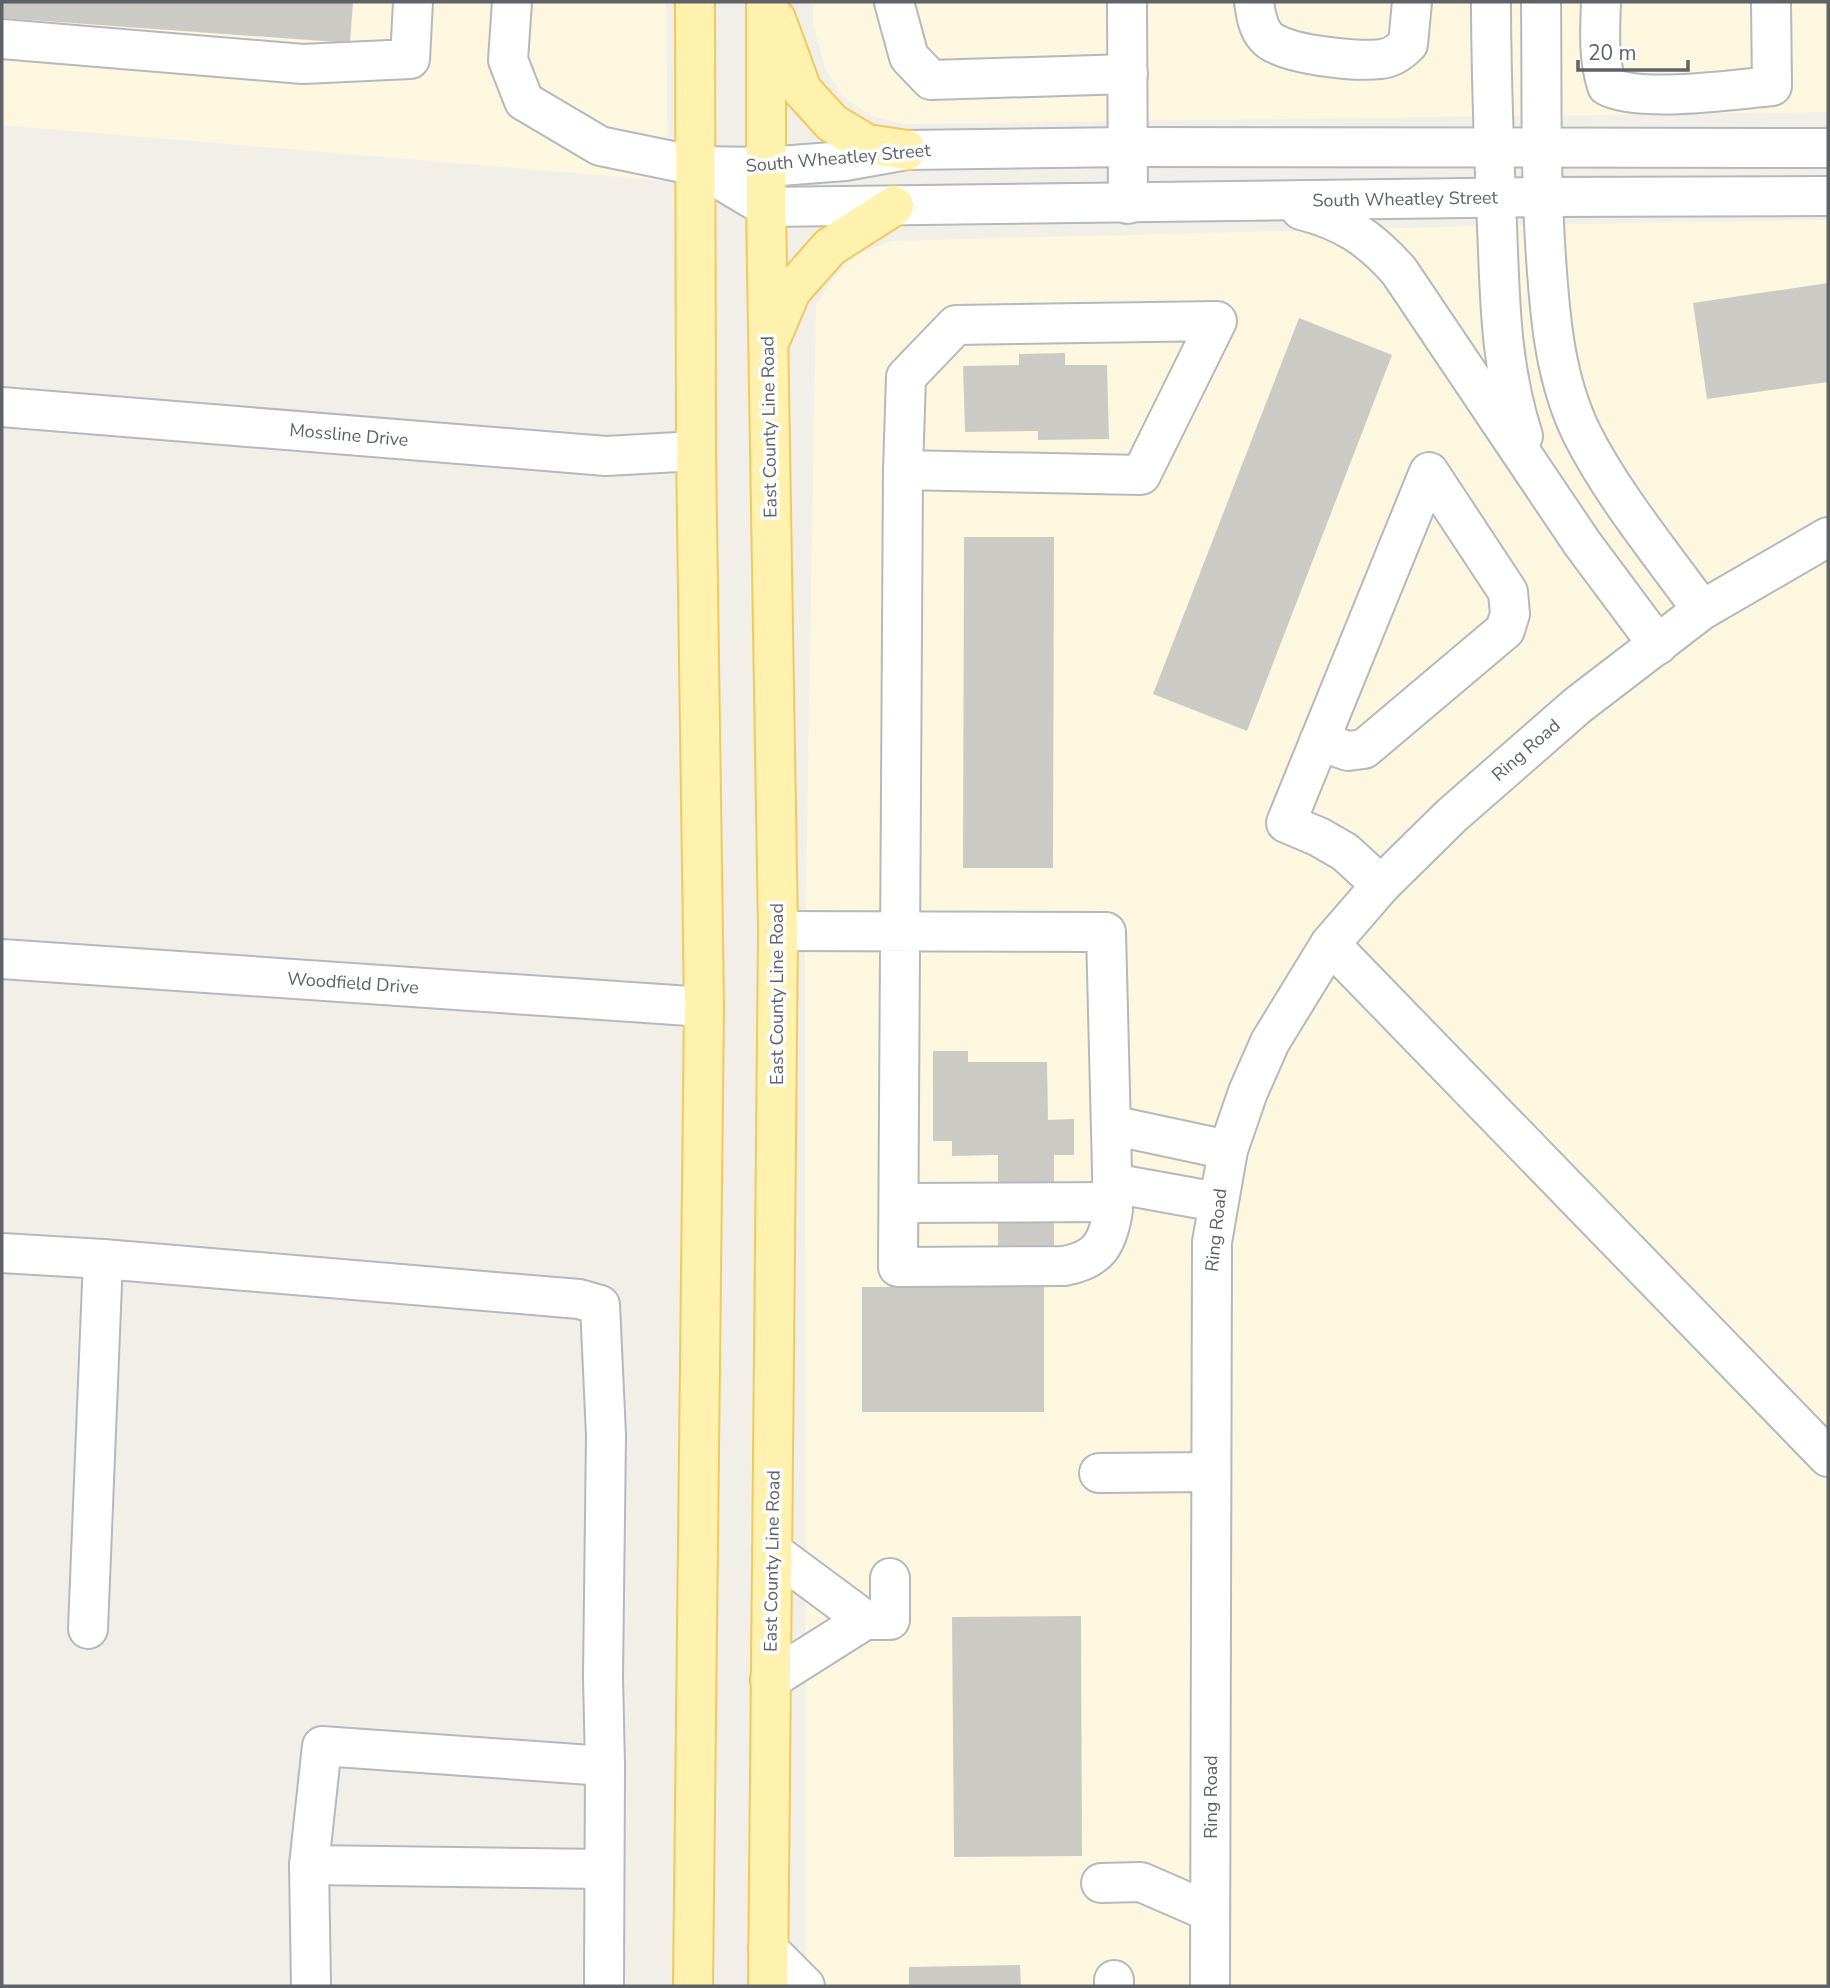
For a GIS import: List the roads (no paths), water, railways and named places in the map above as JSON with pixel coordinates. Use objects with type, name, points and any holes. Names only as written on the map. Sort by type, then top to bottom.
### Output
[{"type":"main road","points":[[693,1986],[704,1007],[696,451],[695,2]]},
{"type":"main road","points":[[768,2],[802,90],[818,109],[850,136],[867,144],[906,150]]},
{"type":"main road","name":"East County Line Road","points":[[768,2],[766,207],[778,931],[768,1968]]},
{"type":"main road","points":[[768,344],[791,291],[830,247],[894,206]]},
{"type":"street","points":[[2,39],[303,64],[410,59],[413,2]]},
{"type":"street","points":[[512,2],[508,60],[524,101],[600,146],[697,166]]},
{"type":"street","points":[[894,2],[909,57],[931,80],[1128,74]]},
{"type":"street","points":[[1127,2],[1128,204]]},
{"type":"street","points":[[1254,2],[1258,23],[1267,39],[1290,50],[1313,55],[1382,60],[1399,53],[1408,44],[1412,2]]},
{"type":"street","points":[[1491,2],[1493,148],[1502,344],[1511,398],[1535,466],[1554,501]]},
{"type":"street","points":[[1541,2],[1542,197],[1550,312],[1558,366],[1582,433],[1609,479],[1629,511],[1702,610]]},
{"type":"street","points":[[1601,2],[1599,41],[1602,70],[1607,86],[1620,92],[1700,93],[1772,86],[1771,2]]},
{"type":"street","name":"South Wheatley Street","points":[[697,166],[767,167],[845,161],[906,150],[1128,147],[1828,148]]},
{"type":"street","name":"South Wheatley Street","points":[[697,166],[766,207],[1542,197],[1828,197]]},
{"type":"street","points":[[1269,202],[1323,216],[1345,225],[1384,254],[1399,271],[1582,543],[1658,645]]},
{"type":"street","points":[[778,931],[899,932],[1106,932],[1112,1192],[1109,1234],[1093,1256],[1064,1266],[898,1267],[899,932],[904,470],[906,377],[956,325],[1217,321],[1141,475],[904,470]]},
{"type":"street","name":"Mossline Drive","points":[[2,407],[606,456],[696,451]]},
{"type":"street","points":[[1319,741],[1348,751],[1364,749],[1505,630],[1510,614],[1508,592],[1429,472],[1376,600],[1319,741],[1286,823],[1345,852],[1381,885]]},
{"type":"street","name":"Ring Road","points":[[1210,1986],[1212,1242],[1228,1150],[1248,1092],[1270,1042],[1331,944],[1381,885],[1451,816],[1578,705],[1702,610],[1828,537]]},
{"type":"street","points":[[1331,944],[1828,1457]]},
{"type":"street","name":"Woodfield Drive","points":[[2,959],[704,1007]]},
{"type":"street","points":[[1111,1125],[1228,1150]]},
{"type":"street","points":[[899,1203],[1112,1192],[1217,1202]]},
{"type":"street","points":[[2,1253],[579,1299],[600,1305],[606,1435],[603,1677],[604,1986]]},
{"type":"street","points":[[88,1629],[103,1259]]},
{"type":"street","points":[[1099,1473],[1210,1472]]},
{"type":"street","points":[[772,1551],[865,1620]]},
{"type":"street","points":[[771,1680],[865,1620],[890,1620],[890,1578]]},
{"type":"street","points":[[311,1986],[309,1865],[322,1746],[605,1766]]},
{"type":"street","points":[[309,1865],[604,1869]]},
{"type":"street","points":[[1101,1883],[1141,1882],[1210,1912]]},
{"type":"street","points":[[768,1968],[805,1986]]}]
